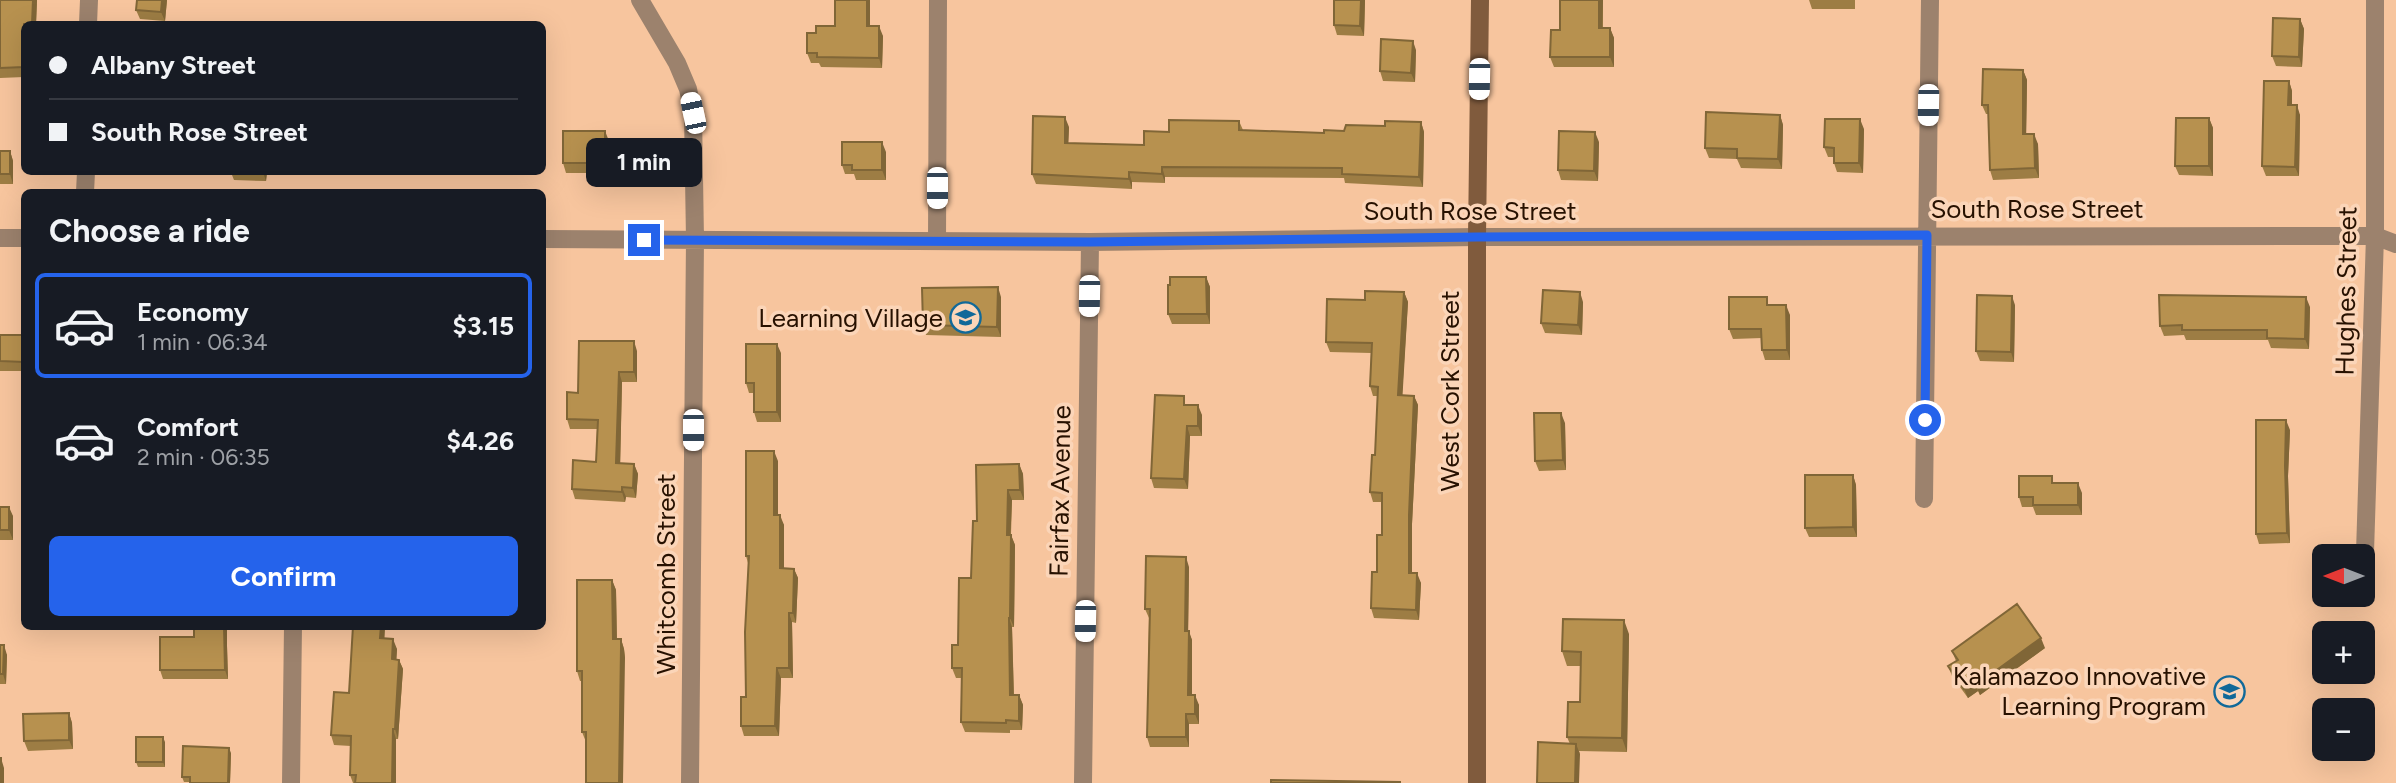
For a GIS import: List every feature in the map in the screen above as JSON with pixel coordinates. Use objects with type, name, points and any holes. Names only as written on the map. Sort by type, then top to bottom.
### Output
[{"type":"street","points":[[88,21],[89,0]]},
{"type":"street","name":"Whitcomb Street","points":[[640,0],[677,63],[688,89],[693,113],[695,240],[690,783]]},
{"type":"street","points":[[937,241],[938,0]]},
{"type":"street","name":"West Cork Street","points":[[1477,783],[1480,0]]},
{"type":"street","points":[[1924,499],[1930,0]]},
{"type":"street","name":"Hughes Street","points":[[2365,544],[2375,236],[2375,0]]},
{"type":"street","name":"South Rose Street","points":[[546,239],[1090,242],[1477,237],[2375,236],[2396,244]]},
{"type":"street","points":[[0,238],[21,238]]},
{"type":"street","name":"Fairfax Avenue","points":[[1083,783],[1090,242]]},
{"type":"street","points":[[291,783],[292,630]]},
{"type":"building","points":[[0,0],[33,0],[32,21],[21,21],[21,67],[0,68]]},
{"type":"building","points":[[137,0],[162,0],[161,12],[136,10]]},
{"type":"building","points":[[835,0],[867,0],[867,26],[879,26],[879,58],[817,57],[817,53],[807,53],[807,33],[816,33],[816,26],[835,26]]},
{"type":"building","points":[[1334,0],[1361,0],[1360,26],[1334,25]]},
{"type":"building","points":[[1560,0],[1599,0],[1599,28],[1610,28],[1610,57],[1550,57],[1551,30],[1560,30]]},
{"type":"building","points":[[2273,18],[2300,19],[2299,57],[2272,56]]},
{"type":"building","points":[[1381,39],[1413,41],[1411,73],[1380,71]]},
{"type":"building","points":[[1983,69],[2023,70],[2023,134],[2034,134],[2035,168],[1990,170],[1988,105],[1982,105]]},
{"type":"building","points":[[2264,81],[2289,81],[2288,105],[2297,105],[2295,167],[2262,166]]},
{"type":"building","points":[[1706,112],[1780,115],[1778,159],[1737,158],[1737,149],[1705,148]]},
{"type":"building","points":[[1033,116],[1065,117],[1065,143],[1144,145],[1144,131],[1169,132],[1169,120],[1239,121],[1239,130],[1324,133],[1324,130],[1344,131],[1346,125],[1385,126],[1385,121],[1421,122],[1419,177],[1342,174],[1342,168],[1162,167],[1162,174],[1129,172],[1129,179],[1032,174]]},
{"type":"building","points":[[2176,118],[2209,118],[2209,166],[2175,166]]},
{"type":"building","points":[[1825,119],[1860,119],[1859,163],[1834,163],[1834,148],[1824,147]]},
{"type":"building","points":[[563,131],[605,131],[605,163],[563,163]]},
{"type":"building","points":[[1559,131],[1595,132],[1594,171],[1558,170]]},
{"type":"building","points":[[842,142],[882,142],[882,170],[852,170],[852,165],[842,165]]},
{"type":"building","points":[[0,151],[10,151],[10,174],[0,174]]},
{"type":"building","points":[[1170,277],[1206,277],[1207,314],[1168,314]]},
{"type":"building","points":[[998,287],[997,327],[923,325],[922,288]]},
{"type":"building","points":[[1543,290],[1580,292],[1578,325],[1541,323]]},
{"type":"building","points":[[1365,291],[1404,292],[1398,395],[1414,396],[1409,573],[1417,573],[1416,610],[1371,608],[1372,572],[1377,572],[1377,535],[1382,535],[1382,493],[1370,492],[1372,455],[1375,455],[1378,387],[1370,386],[1372,343],[1326,342],[1327,299],[1365,300]]},
{"type":"building","points":[[1977,295],[2012,296],[2011,352],[1976,351]]},
{"type":"building","points":[[2159,295],[2306,297],[2305,339],[2267,338],[2267,330],[2182,330],[2182,325],[2160,326]]},
{"type":"building","points":[[1729,297],[1767,297],[1767,305],[1786,305],[1787,350],[1762,350],[1761,329],[1729,329]]},
{"type":"building","points":[[0,335],[21,335],[21,362],[0,361]]},
{"type":"building","points":[[579,341],[634,341],[634,372],[619,372],[616,463],[634,464],[633,488],[622,487],[622,492],[572,489],[573,460],[596,462],[598,420],[567,419],[567,392],[578,393]]},
{"type":"building","points":[[746,344],[777,344],[777,412],[754,412],[754,383],[746,383]]},
{"type":"building","points":[[1155,395],[1184,396],[1184,405],[1198,405],[1198,426],[1187,426],[1184,479],[1151,478]]},
{"type":"building","points":[[1534,413],[1561,413],[1563,460],[1535,461]]},
{"type":"building","points":[[2256,420],[2286,420],[2287,533],[2256,534]]},
{"type":"building","points":[[746,451],[774,451],[774,515],[780,515],[780,568],[794,569],[793,613],[789,613],[789,668],[777,668],[775,726],[741,726],[741,697],[746,697],[745,632],[749,556],[746,556]]},
{"type":"building","points":[[1019,464],[1020,490],[1008,490],[1007,535],[1011,535],[1010,695],[1019,695],[1019,721],[961,722],[962,668],[952,668],[952,645],[958,645],[959,578],[971,578],[973,521],[977,521],[976,465]]},
{"type":"building","points":[[1805,475],[1853,475],[1853,527],[1805,528]]},
{"type":"building","points":[[2019,476],[2052,476],[2052,483],[2078,483],[2078,505],[2033,505],[2033,497],[2019,497]]},
{"type":"building","points":[[0,507],[9,507],[9,530],[0,530]]},
{"type":"building","points":[[1146,556],[1186,557],[1188,695],[1195,695],[1195,714],[1186,714],[1186,737],[1147,737],[1150,609],[1145,609]]},
{"type":"building","points":[[577,580],[612,580],[613,639],[621,639],[619,783],[586,783],[586,732],[582,732],[582,671],[577,671]]},
{"type":"building","points":[[2017,604],[2041,638],[1976,685],[1974,682],[1964,689],[1948,666],[1958,660],[1952,651]]},
{"type":"building","points":[[1563,619],[1624,620],[1622,738],[1567,737],[1568,702],[1580,702],[1581,652],[1562,651]]},
{"type":"building","points":[[194,630],[224,630],[225,670],[160,670],[160,637],[194,637]]},
{"type":"building","points":[[353,630],[381,630],[380,638],[393,639],[392,659],[399,660],[392,783],[355,783],[356,775],[350,775],[351,736],[331,735],[334,692],[349,693]]},
{"type":"building","points":[[0,645],[4,645],[3,674],[0,674]]},
{"type":"building","points":[[69,713],[69,740],[24,741],[23,714]]},
{"type":"building","points":[[136,737],[163,737],[163,762],[136,762]]},
{"type":"building","points":[[1538,742],[1576,744],[1575,783],[1537,783]]},
{"type":"building","points":[[183,746],[229,748],[228,783],[190,783],[190,777],[182,777]]},
{"type":"building","points":[[1271,780],[1401,782],[1271,783]]},
{"type":"place","name":"Learning Village","points":[[966,318]]},
{"type":"place","name":"Kalamazoo Innovative Learning Program","points":[[2229,691]]},
{"type":"route","points":[[644,240],[1090,242],[1927,235],[1925,420]]}]
